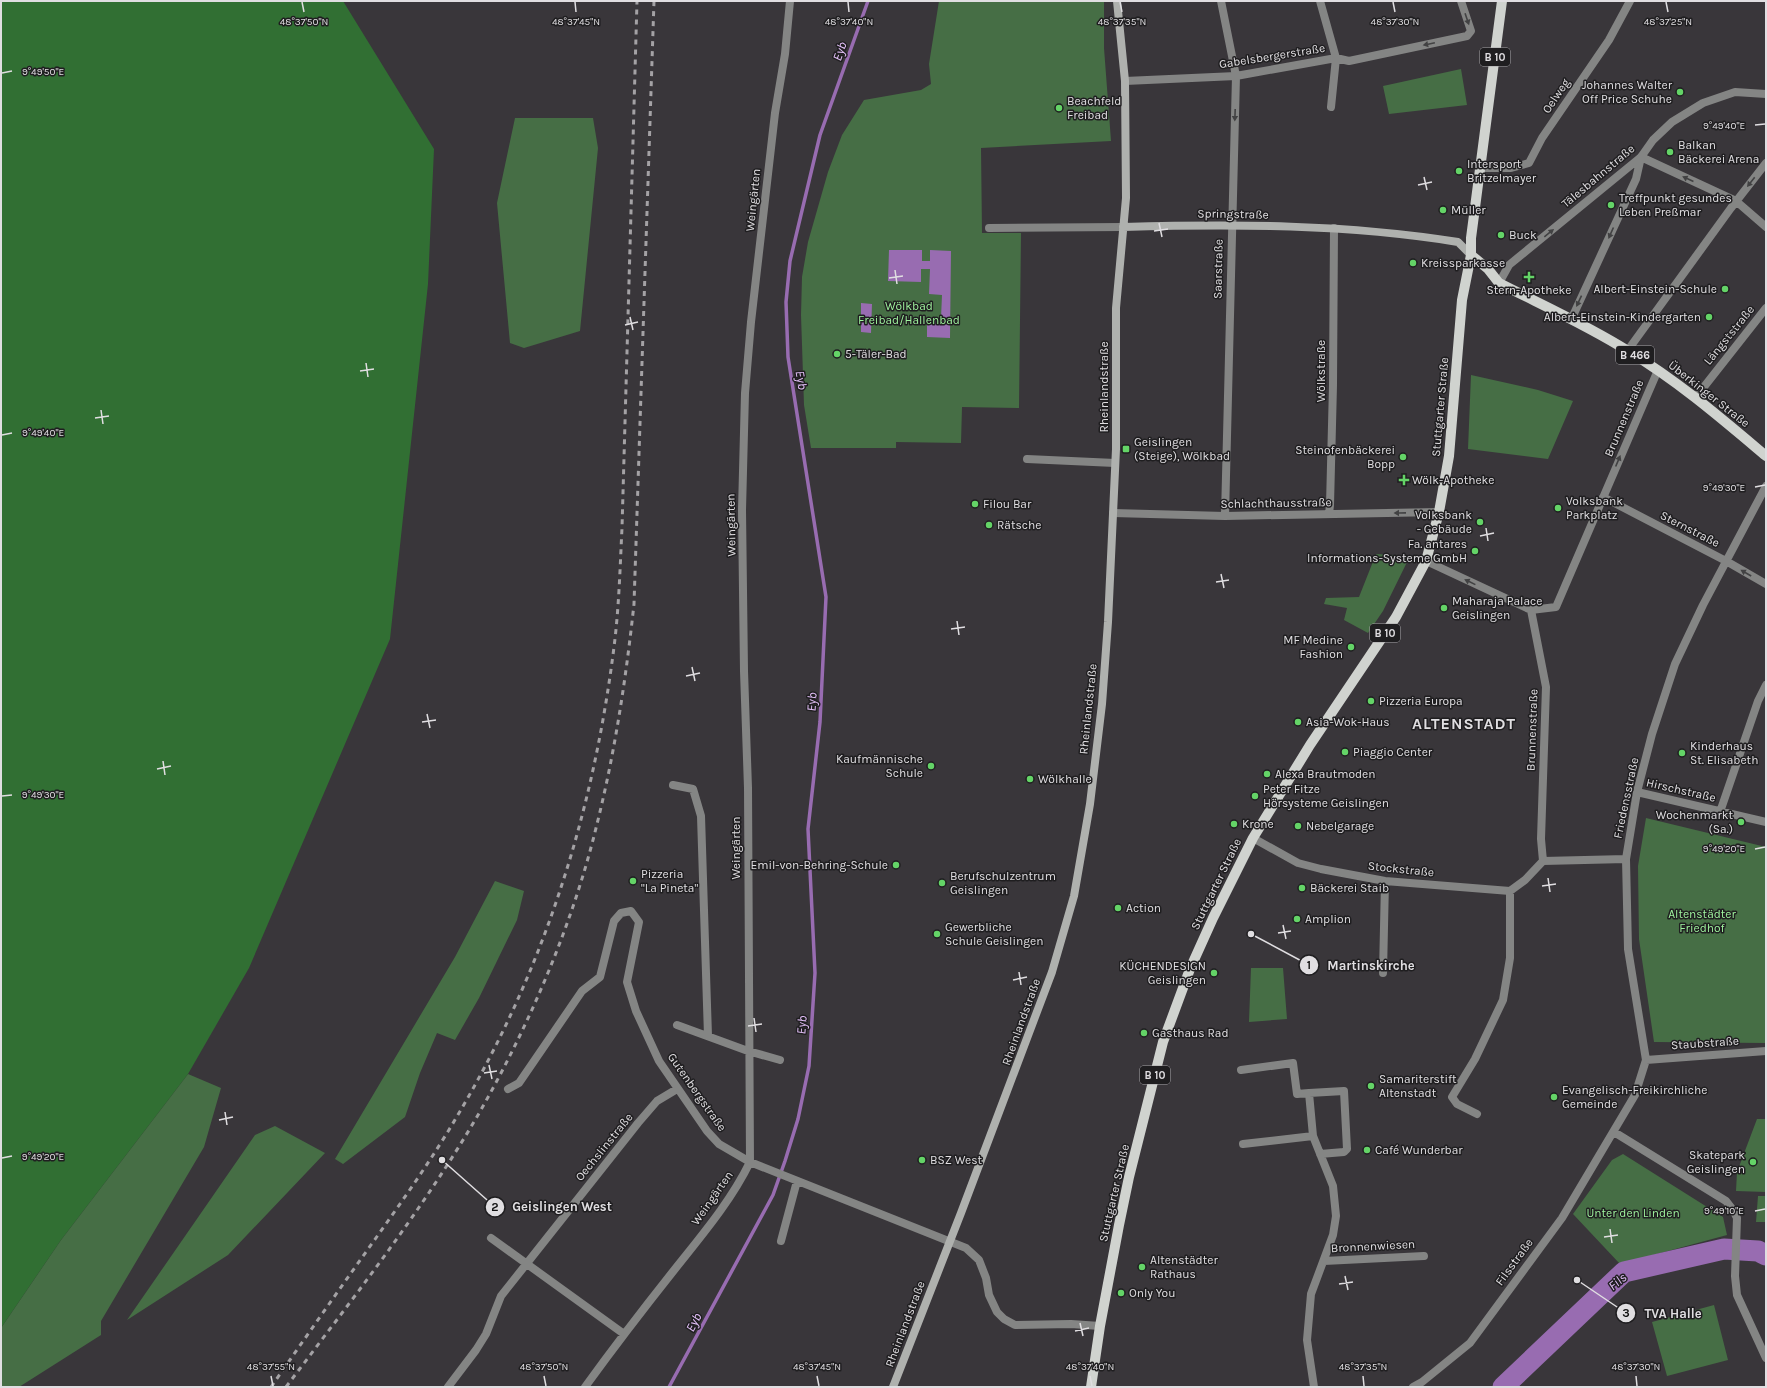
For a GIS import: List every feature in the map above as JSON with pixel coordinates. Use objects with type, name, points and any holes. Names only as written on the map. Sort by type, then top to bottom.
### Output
[{"type":"main road","name":"Rheinlandstraße","points":[[893,1387],[950,1242],[1052,972],[1074,896],[1090,804],[1102,704],[1108,622],[1117,392],[1116,308],[1126,198],[1125,81],[1117,1]]},
{"type":"main road","name":"Stuttgarter Straße","points":[[1091,1387],[1100,1326],[1125,1194],[1163,1042],[1190,969],[1213,918],[1253,838],[1310,745],[1396,617],[1426,561],[1439,512],[1449,456],[1462,300],[1471,256],[1471,238],[1502,1]]},
{"type":"main road","name":"Springstraße","points":[[1123,227],[1231,226],[1334,228],[1458,242],[1471,256]]},
{"type":"main road","name":"Überkinger Straße","points":[[1471,256],[1488,269],[1499,283],[1628,350],[1658,370],[1696,397],[1766,456]]},
{"type":"street","name":"Weingärten","points":[[585,1387],[721,1208],[740,1182],[750,1162],[748,1051],[748,788],[744,671],[742,510],[745,392],[752,314],[775,113],[785,54],[790,1]]},
{"type":"street","name":"Saarstraße","points":[[1221,1],[1236,76],[1231,226],[1225,516]]},
{"type":"street","points":[[1320,1],[1336,58],[1331,107]]},
{"type":"street","name":"Gabelsbergerstraße","points":[[1125,81],[1236,76],[1336,58],[1349,61],[1467,36],[1471,31],[1461,1]]},
{"type":"street","name":"Oelweg","points":[[1481,168],[1511,168],[1529,163],[1542,138],[1609,40],[1630,1]]},
{"type":"street","name":"Tälesbahnstraße","points":[[1499,283],[1509,265],[1641,158],[1653,140],[1672,122],[1703,103],[1735,92],[1766,94]]},
{"type":"street","points":[[1571,320],[1636,179],[1641,158],[1736,201],[1766,227]]},
{"type":"street","points":[[1628,350],[1736,201],[1766,163]]},
{"type":"street","name":"Springstraße","points":[[989,228],[1123,227]]},
{"type":"street","name":"Wölkstraße","points":[[1329,514],[1333,385],[1334,228]]},
{"type":"street","name":"Längststraße","points":[[1696,397],[1766,308]]},
{"type":"street","name":"Brunnenstraße","points":[[1543,861],[1540,839],[1546,687],[1531,610],[1556,607],[1658,370]]},
{"type":"street","points":[[1027,458],[1115,463]]},
{"type":"street","name":"Friedensstraße","points":[[1614,1132],[1635,1095],[1646,1060],[1628,949],[1626,859],[1637,792],[1652,734],[1675,664],[1726,561],[1766,486]]},
{"type":"street","name":"Sternstraße","points":[[1603,497],[1726,561],[1766,584]]},
{"type":"street","name":"Schlachthausstraße","points":[[1113,513],[1225,516],[1439,512]]},
{"type":"street","points":[[1426,561],[1531,610]]},
{"type":"street","points":[[1720,812],[1758,701],[1766,685]]},
{"type":"street","points":[[673,785],[693,789],[701,816],[708,1036]]},
{"type":"street","name":"Hirschstraße","points":[[1637,792],[1766,822]]},
{"type":"street","name":"Stockstraße","points":[[1253,838],[1298,863],[1385,881],[1510,891]]},
{"type":"street","points":[[1477,1114],[1457,1104],[1452,1097],[1475,1059],[1503,1000],[1510,958],[1510,891],[1525,880],[1543,861],[1626,859]]},
{"type":"street","points":[[1383,973],[1385,881]]},
{"type":"street","name":"Gutenbergstraße","points":[[508,1089],[519,1083],[582,991],[600,977],[614,921],[621,913],[631,912],[639,922],[627,982],[636,1011],[659,1061],[707,1131],[719,1144],[750,1162],[966,1248],[979,1260],[986,1278],[989,1295],[997,1312],[1004,1319],[1015,1325],[1071,1324],[1100,1326]]},
{"type":"street","points":[[677,1025],[748,1051],[780,1060]]},
{"type":"street","name":"Staubstraße","points":[[1646,1060],[1766,1051]]},
{"type":"street","points":[[1241,1070],[1293,1063],[1297,1094],[1344,1091],[1347,1149],[1344,1152],[1320,1154]]},
{"type":"street","name":"Oechslinstraße","points":[[448,1387],[486,1334],[501,1296],[638,1123],[657,1102],[677,1089]]},
{"type":"street","name":"Bronnenwiesen","points":[[1309,1093],[1313,1136],[1333,1186],[1336,1216],[1333,1235],[1311,1294],[1307,1340],[1314,1387]]},
{"type":"street","points":[[1614,1132],[1726,1201],[1733,1210],[1737,1218],[1735,1276],[1737,1295],[1766,1358]]},
{"type":"street","name":"Filsstraße","points":[[1413,1387],[1422,1382],[1470,1343],[1562,1218],[1614,1132]]},
{"type":"street","points":[[1243,1144],[1313,1136]]},
{"type":"street","points":[[781,1241],[794,1180]]},
{"type":"street","points":[[491,1238],[624,1334]]},
{"type":"street","name":"Bronnenwiesen","points":[[1324,1261],[1424,1256]]},
{"type":"green space","points":[[1,1],[343,1],[434,149],[428,284],[390,639],[249,968],[188,1074],[61,1240],[1,1328]]},
{"type":"green space","name":"Wölkbad Freibad/Hallenbad","points":[[939,1],[1104,1],[1104,48],[1111,141],[981,148],[982,233],[1021,233],[1019,408],[962,407],[961,443],[896,442],[896,448],[811,448],[804,405],[801,315],[802,277],[808,242],[828,172],[842,135],[864,100],[921,90],[931,84],[929,64]]},
{"type":"green space","points":[[1461,69],[1467,105],[1389,114],[1383,86]]},
{"type":"green space","points":[[515,118],[593,118],[598,148],[580,331],[524,348],[510,343],[497,203]]},
{"type":"green space","points":[[1471,375],[1538,390],[1573,401],[1548,459],[1468,449]]},
{"type":"green space","points":[[1376,554],[1410,556],[1383,611],[1368,633],[1344,620],[1347,608],[1324,604],[1326,598],[1359,597]]},
{"type":"green space","name":"Altenstädter Friedhof","points":[[1646,818],[1766,847],[1766,1043],[1654,1042],[1639,939],[1638,866]]},
{"type":"green space","points":[[495,881],[524,891],[517,920],[479,998],[455,1040],[437,1033],[420,1073],[405,1117],[343,1164],[335,1159],[455,957]]},
{"type":"green space","points":[[1251,968],[1283,968],[1287,1019],[1249,1022]]},
{"type":"green space","points":[[188,1074],[221,1088],[204,1147],[101,1321],[101,1335],[19,1387],[1,1387],[1,1328],[61,1240]]},
{"type":"green space","name":"Skatepark Geislingen","points":[[1757,1119],[1766,1119],[1766,1192],[1736,1191],[1737,1172]]},
{"type":"green space","points":[[275,1126],[325,1153],[228,1255],[127,1320],[255,1135]]},
{"type":"green space","name":"Unter den Linden","points":[[1623,1154],[1723,1217],[1727,1235],[1620,1264],[1573,1214],[1612,1160]]},
{"type":"green space","points":[[1758,1196],[1766,1196],[1766,1222],[1756,1222]]},
{"type":"green space","points":[[1714,1305],[1728,1360],[1667,1376],[1652,1322]]},
{"type":"shaded area","points":[[889,250],[922,250],[922,261],[930,261],[930,250],[951,251],[950,338],[927,337],[927,318],[941,318],[942,295],[929,294],[930,269],[921,269],[921,282],[888,281]]},
{"type":"shaded area","points":[[861,303],[872,304],[871,333],[861,332]]},
{"type":"waterway","name":"Eyb","points":[[669,1387],[773,1195],[798,1119],[809,1066],[815,973],[808,829],[820,722],[826,597],[788,357],[786,302],[790,261],[820,135],[868,1]]},
{"type":"waterway","name":"Fils","points":[[1503,1387],[1624,1272],[1724,1249],[1758,1251],[1766,1255]]},
{"type":"railway","points":[[271,1387],[424,1169],[459,1113],[517,1002],[561,888],[578,829],[593,770],[605,709],[616,632],[622,528],[637,1]]},
{"type":"railway","points":[[286,1387],[386,1254],[434,1185],[478,1115],[515,1046],[548,974],[587,862],[615,742],[624,687],[634,604],[654,1]]},
{"type":"place","name":"Johannes Walter Off Price Schuhe","points":[[1680,92]]},
{"type":"place","name":"Beachfeld Freibad","points":[[1059,108]]},
{"type":"place","name":"Balkan Bäckerei Arena","points":[[1670,152]]},
{"type":"place","name":"Intersport Britzelmayer","points":[[1459,171]]},
{"type":"place","name":"Treffpunkt gesundes Leben Preßmar","points":[[1611,205]]},
{"type":"place","name":"Müller","points":[[1443,210]]},
{"type":"place","name":"Buck","points":[[1501,235]]},
{"type":"place","name":"Kreissparkasse","points":[[1413,263]]},
{"type":"place","name":"Stern-Apotheke","points":[[1529,277]]},
{"type":"place","name":"Albert-Einstein-Schule","points":[[1725,289]]},
{"type":"place","name":"Albert-Einstein-Kindergarten","points":[[1709,317]]},
{"type":"place","name":"5-Täler-Bad","points":[[837,354]]},
{"type":"place","name":"Geislingen (Steige), Wölkbad","points":[[1126,449]]},
{"type":"place","name":"Steinofenbäckerei Bopp","points":[[1403,457]]},
{"type":"place","name":"Wölk-Apotheke","points":[[1404,480]]},
{"type":"place","name":"Filou Bar","points":[[975,504]]},
{"type":"place","name":"Volksbank Parkplatz","points":[[1558,508]]},
{"type":"place","name":"Volksbank - Gebäude","points":[[1480,522]]},
{"type":"place","name":"Rätsche","points":[[989,525]]},
{"type":"place","name":"Fa. antares Informations-Systeme GmbH","points":[[1475,551]]},
{"type":"place","name":"Maharaja Palace Geislingen","points":[[1444,608]]},
{"type":"place","name":"MF Medine Fashion","points":[[1351,647]]},
{"type":"place","name":"Pizzeria Europa","points":[[1371,701]]},
{"type":"place","name":"Asia-Wok-Haus","points":[[1298,722]]},
{"type":"place","name":"Piaggio Center","points":[[1345,752]]},
{"type":"place","name":"Kinderhaus St. Elisabeth","points":[[1682,753]]},
{"type":"place","name":"Kaufmännische Schule","points":[[931,766]]},
{"type":"place","name":"Alexa Brautmoden","points":[[1267,774]]},
{"type":"place","name":"Wölkhalle","points":[[1030,779]]},
{"type":"place","name":"Peter Fitze Hörsysteme Geislingen","points":[[1255,796]]},
{"type":"place","name":"Wochenmarkt (Sa.)","points":[[1741,822]]},
{"type":"place","name":"Krone","points":[[1234,824]]},
{"type":"place","name":"Nebelgarage","points":[[1298,826]]},
{"type":"place","name":"Emil-von-Behring-Schule","points":[[896,865]]},
{"type":"place","name":"Pizzeria \"La Pineta\"","points":[[633,881]]},
{"type":"place","name":"Berufschulzentrum Geislingen","points":[[942,883]]},
{"type":"place","name":"Bäckerei Staib","points":[[1302,888]]},
{"type":"place","name":"Action","points":[[1118,908]]},
{"type":"place","name":"Amplion","points":[[1297,919]]},
{"type":"place","name":"Gewerbliche Schule Geislingen","points":[[937,934]]},
{"type":"place","name":"Martinskirche","points":[[1251,934]]},
{"type":"place","name":"KÜCHENDESIGN Geislingen","points":[[1214,973]]},
{"type":"place","name":"Gasthaus Rad","points":[[1144,1033]]},
{"type":"place","name":"Samariterstift Altenstadt","points":[[1371,1086]]},
{"type":"place","name":"Evangelisch-Freikirchliche Gemeinde","points":[[1554,1097]]},
{"type":"place","name":"Café Wunderbar","points":[[1367,1150]]},
{"type":"place","name":"Geislingen West","points":[[442,1160]]},
{"type":"place","name":"BSZ West","points":[[922,1160]]},
{"type":"place","name":"Skatepark Geislingen","points":[[1753,1162]]},
{"type":"place","name":"Altenstädter Rathaus","points":[[1142,1267]]},
{"type":"place","name":"TVA Halle","points":[[1577,1280]]},
{"type":"place","name":"Only You","points":[[1121,1293]]},
{"type":"district","name":"ALTENSTADT","points":[[1464,723]]}]
